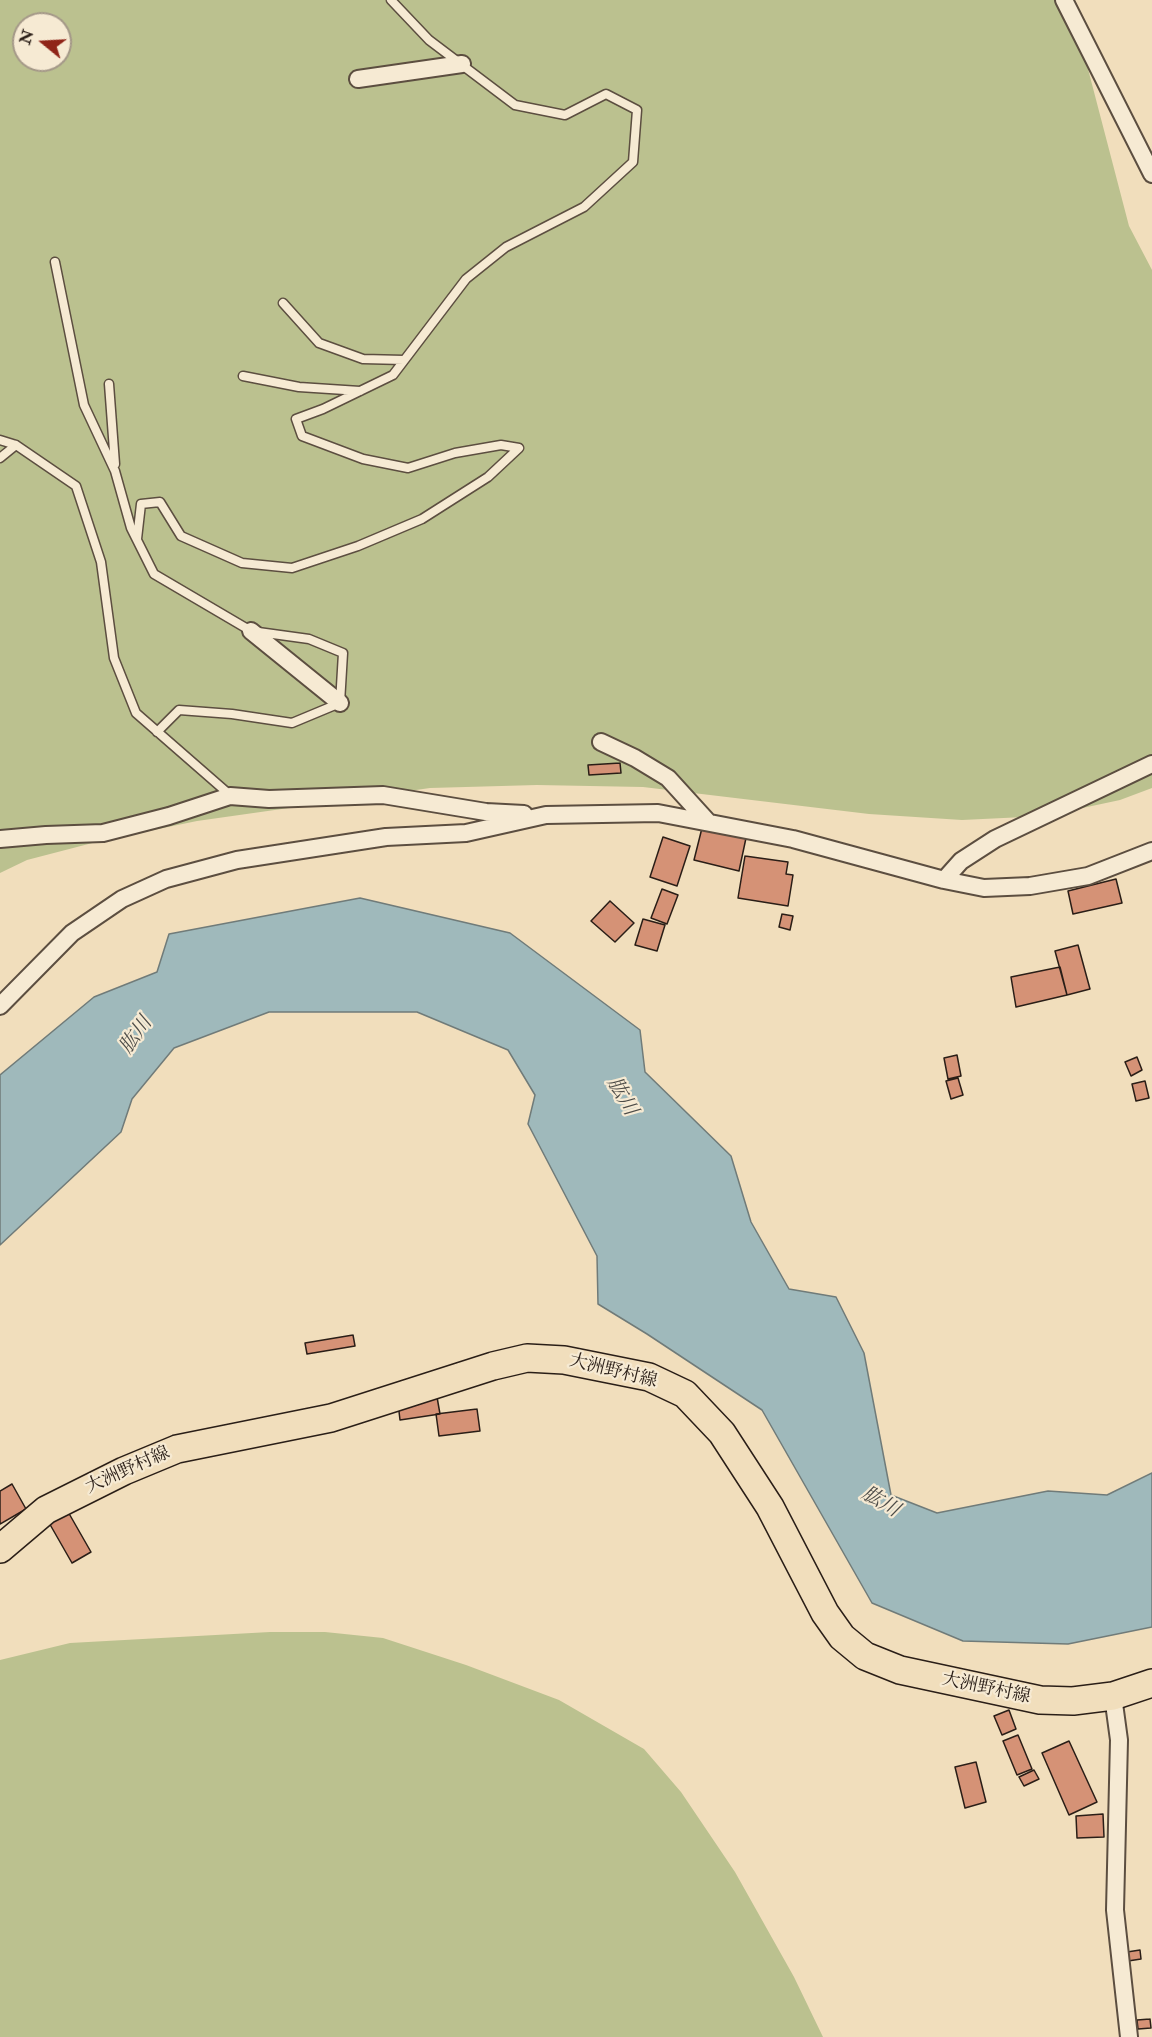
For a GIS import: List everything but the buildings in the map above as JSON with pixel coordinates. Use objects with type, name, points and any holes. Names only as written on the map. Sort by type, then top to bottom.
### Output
[{"type":"main road","name":"大洲野村線","points":[[0,1549],[46,1509],[124,1471],[177,1449],[331,1418],[504,1363],[527,1358],[564,1360],[649,1377],[686,1394],[722,1433],[770,1507],[825,1613],[842,1637],[865,1656],[900,1670],[1040,1700],[1073,1701],[1113,1696],[1152,1683]]},
{"type":"street","points":[[1064,0],[1152,174]]},
{"type":"street","points":[[358,79],[462,64]]},
{"type":"street","points":[[251,631],[340,703]]},
{"type":"street","points":[[601,742],[635,758],[668,778],[708,822]]},
{"type":"street","points":[[944,880],[961,861],[995,839],[1152,764]]},
{"type":"street","points":[[0,839],[104,833],[170,816],[230,796],[269,799],[383,795],[486,812],[546,815],[658,813],[793,839],[944,880],[984,888],[1030,886],[1088,876],[1152,851]]},
{"type":"street","points":[[3,1000],[72,933],[122,899],[166,879],[237,860],[386,837],[466,833],[546,815]]},
{"type":"street","points":[[1113,1696],[1119,1740],[1115,1910],[1129,2037]]},
{"type":"lane","points":[[137,539],[141,504],[160,502],[181,536],[242,563],[292,568],[358,546],[422,519],[488,477],[519,448],[501,446],[455,453],[408,468],[363,459],[302,436],[296,419],[393,375],[465,279],[506,247],[584,207],[633,162],[637,110],[606,94],[565,115],[514,105],[429,40],[391,0]]},
{"type":"lane","points":[[55,262],[84,405],[115,471],[131,528],[154,574],[251,631],[309,639],[343,653],[340,703],[292,723],[232,714],[179,710],[157,732]]},
{"type":"lane","points":[[283,303],[319,343],[363,359],[404,360]]},
{"type":"lane","points":[[243,376],[299,387],[360,391]]},
{"type":"lane","points":[[109,384],[115,471]]},
{"type":"lane","points":[[0,440],[16,445],[76,486],[101,562],[114,658],[136,713],[230,796]]},
{"type":"lane","points":[[0,458],[16,445]]},
{"type":"green space","points":[[0,0],[1070,0],[1129,226],[1152,270],[1152,788],[1120,800],[1045,816],[962,820],[869,814],[643,787],[537,785],[430,788],[197,821],[100,841],[27,860],[0,873]]},
{"type":"green space","points":[[270,1632],[325,1632],[383,1638],[466,1665],[559,1700],[644,1749],[681,1792],[735,1872],[794,1977],[823,2037],[0,2037],[0,1660],[70,1643]]},
{"type":"water","name":"肱川","points":[[360,898],[510,933],[640,1030],[645,1072],[731,1156],[751,1222],[789,1289],[836,1297],[864,1353],[891,1495],[937,1513],[1048,1491],[1107,1495],[1152,1473],[1152,1627],[1068,1644],[963,1641],[872,1603],[762,1410],[598,1304],[597,1256],[528,1124],[535,1095],[508,1050],[417,1012],[269,1012],[174,1048],[132,1099],[121,1132],[0,1245],[0,1075],[94,997],[157,972],[169,934]]}]
